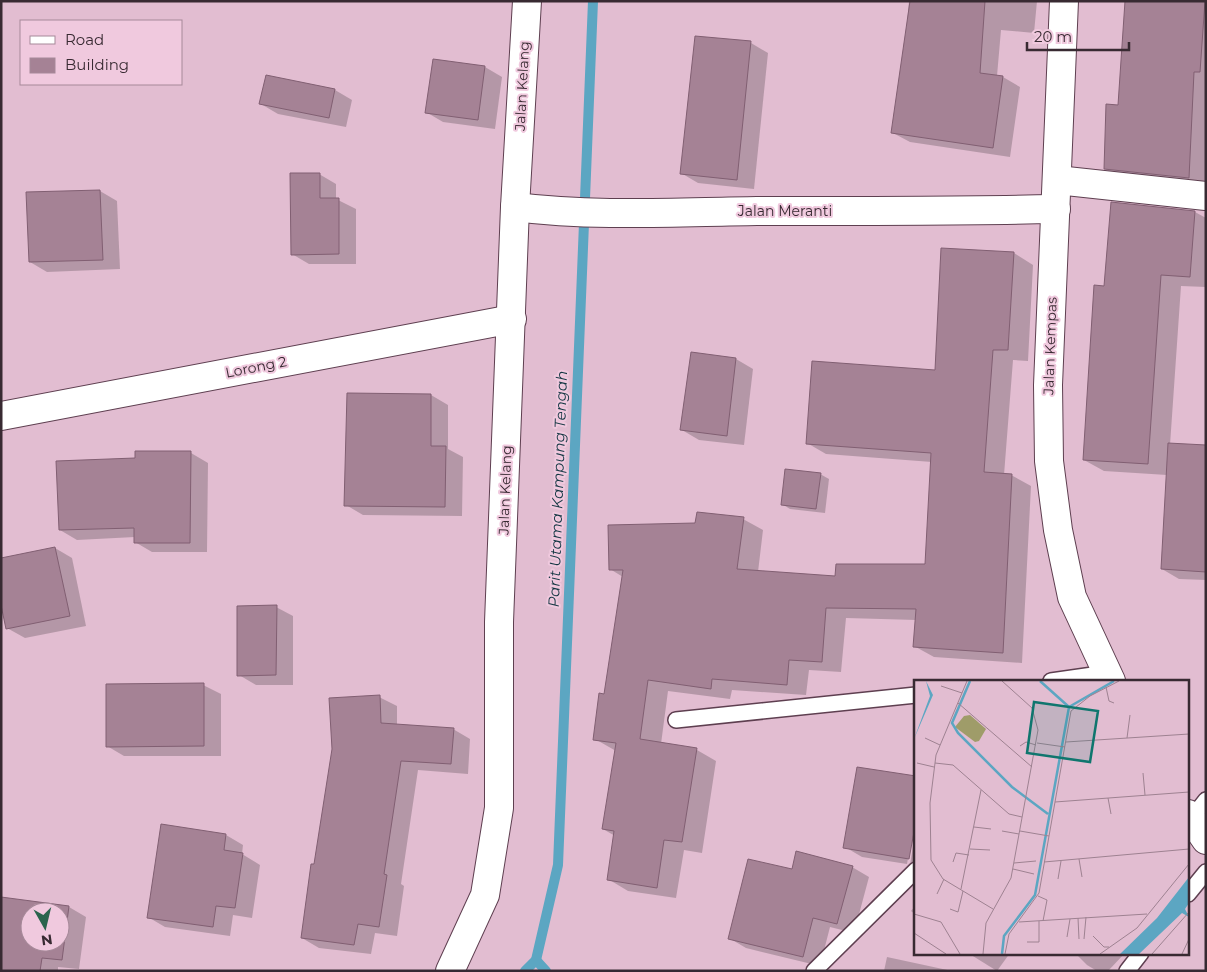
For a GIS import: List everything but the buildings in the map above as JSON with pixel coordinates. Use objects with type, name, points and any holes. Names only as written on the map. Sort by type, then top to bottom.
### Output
[{"type":"street","name":"Jalan Kelang","points":[[450,971],[485,895],[500,808],[499,622],[515,207],[527,1]]},
{"type":"street","name":"Jalan Kempas","points":[[1064,1],[1048,386],[1049,461],[1058,530],[1072,597],[1109,677]]},
{"type":"street","points":[[1057,180],[1206,196]]},
{"type":"street","name":"Jalan Meranti","points":[[515,207],[544,211],[616,213],[934,212],[1056,209]]},
{"type":"street","name":"Lorong 2","points":[[1,416],[512,319]]},
{"type":"lane","points":[[1066,680],[1109,677]]},
{"type":"lane","points":[[676,720],[914,695]]},
{"type":"lane","points":[[814,971],[914,872]]},
{"type":"lane","points":[[1190,892],[1206,872]]},
{"type":"lane","points":[[1127,971],[1140,954]]},
{"type":"waterway","name":"Parit Utama Kampung Tengah","points":[[525,971],[536,960],[558,865],[593,1]]},
{"type":"waterway","points":[[536,960],[546,971]]}]
